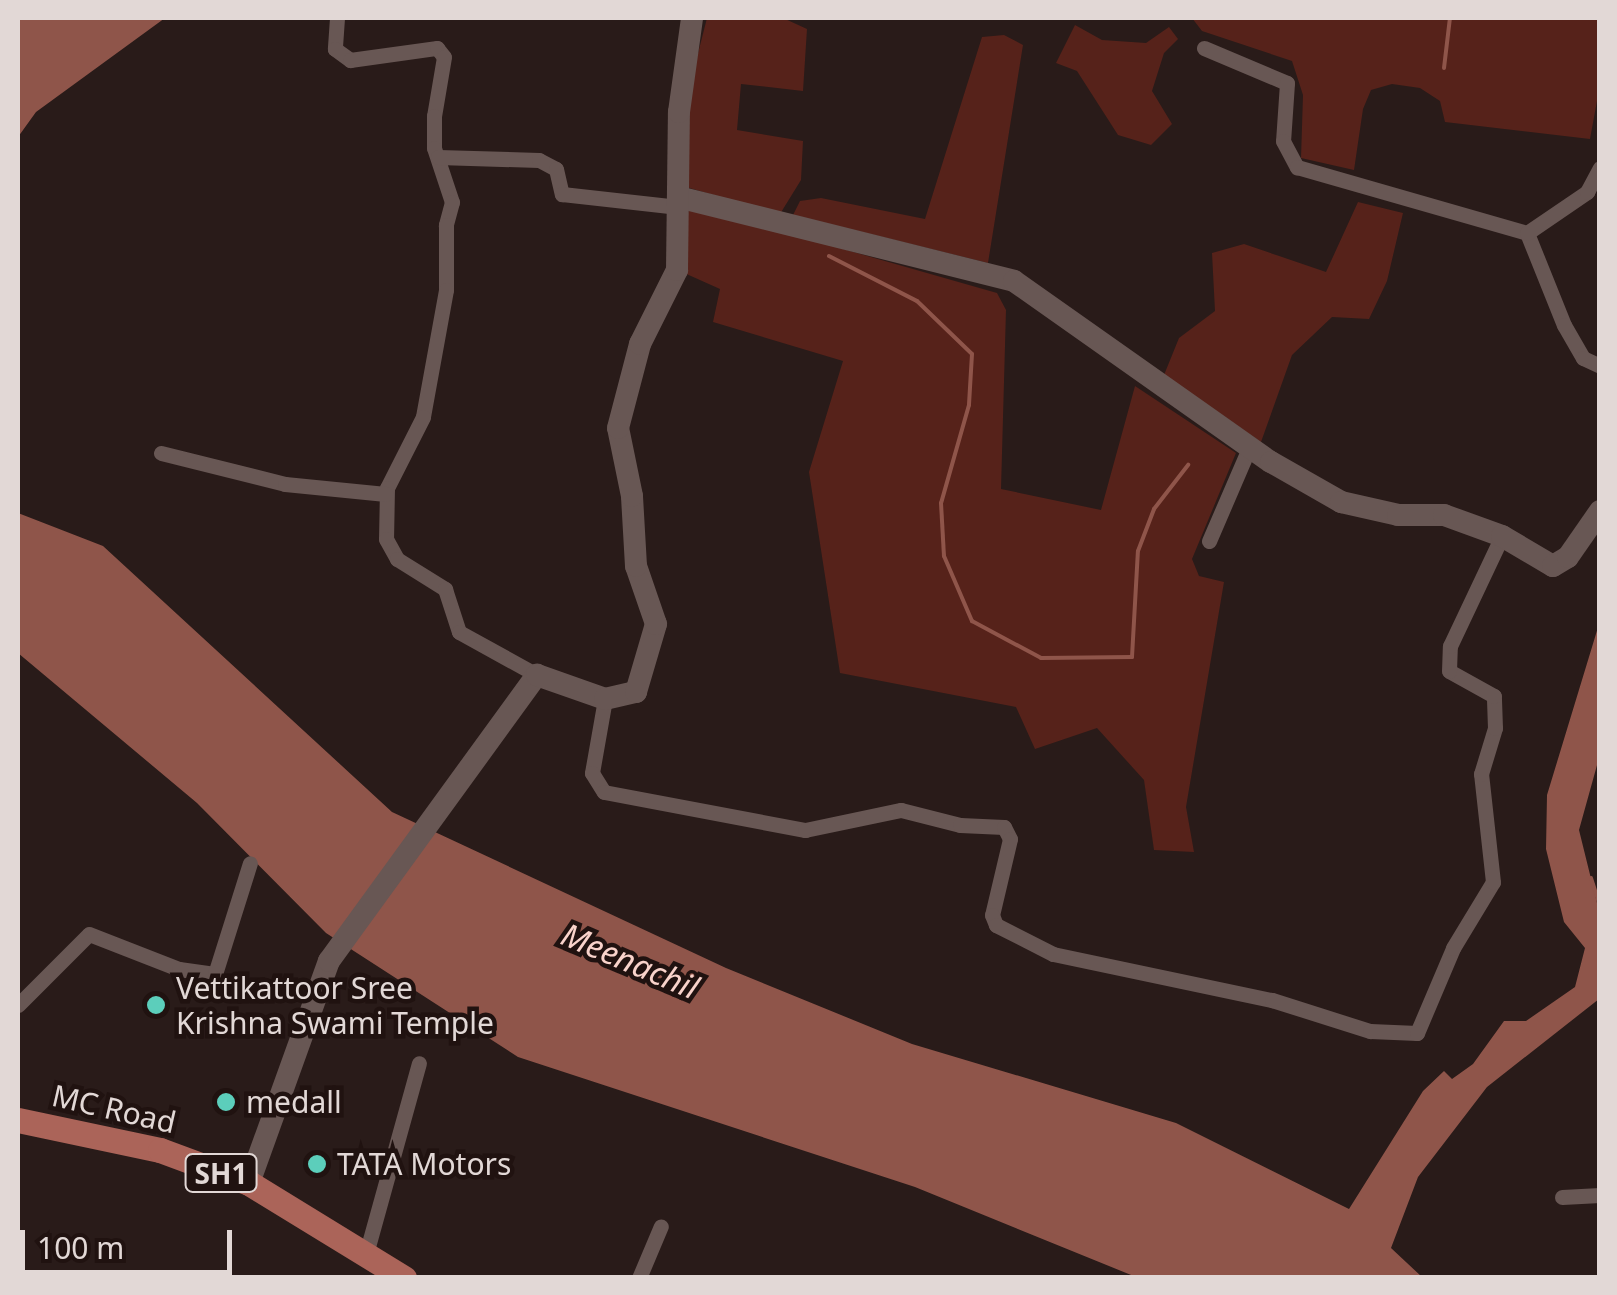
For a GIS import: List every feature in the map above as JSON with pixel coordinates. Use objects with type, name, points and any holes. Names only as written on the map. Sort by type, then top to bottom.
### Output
[{"type":"main road","points":[[248,1183],[329,962],[537,675],[605,699],[636,692],[656,624],[636,566],[632,496],[618,428],[640,344],[677,270],[679,112],[692,18]]},
{"type":"main road","points":[[678,202],[1014,281],[1250,446],[1340,502],[1398,515],[1444,515],[1502,536],[1553,566],[1568,557],[1600,511]]},
{"type":"main road","name":"MC Road","points":[[18,1120],[160,1150],[248,1183],[404,1278]]},
{"type":"street","points":[[337,18],[335,49],[350,60],[437,48],[444,57],[434,116],[438,157],[452,202],[436,364],[423,418],[386,494],[386,539],[397,559],[445,589],[459,632],[537,675]]},
{"type":"street","points":[[1204,48],[1287,83],[1282,141],[1286,156],[1297,166],[1527,232],[1587,192],[1600,168]]},
{"type":"street","points":[[438,157],[539,160],[556,169],[562,194],[678,202]]},
{"type":"street","points":[[1527,232],[1564,324],[1583,358],[1600,366]]},
{"type":"street","points":[[1209,540],[1250,446]]},
{"type":"street","points":[[161,453],[285,484],[386,494]]},
{"type":"street","points":[[605,699],[592,773],[604,792],[805,830],[901,810],[960,825],[1004,827],[1010,839],[992,916],[1010,932],[1054,954],[1272,1000],[1370,1031],[1416,1033],[1453,948],[1493,882],[1481,774],[1495,728],[1494,696],[1465,685],[1449,671],[1467,600],[1502,536]]},
{"type":"street","points":[[18,1005],[89,934],[179,969],[215,974],[250,863]]},
{"type":"street","points":[[366,1254],[419,1062]]},
{"type":"street","points":[[1562,1198],[1600,1196]]},
{"type":"street","points":[[639,1278],[661,1226]]},
{"type":"shaded area","points":[[707,18],[783,18],[807,29],[803,91],[741,84],[737,130],[803,141],[801,180],[780,214],[686,187],[691,81]]},
{"type":"shaded area","points":[[1192,18],[1599,18],[1599,90],[1590,139],[1445,122],[1440,101],[1420,88],[1392,84],[1371,90],[1363,109],[1354,170],[1301,158],[1303,95],[1292,61],[1202,31]]},
{"type":"shaded area","points":[[1075,25],[1102,40],[1146,43],[1169,27],[1178,39],[1164,53],[1152,91],[1172,124],[1151,145],[1118,135],[1077,71],[1056,63]]},
{"type":"shaded area","points":[[1004,35],[1023,45],[988,263],[793,215],[800,201],[821,198],[925,219],[982,37]]},
{"type":"shaded area","points":[[1358,202],[1403,213],[1387,281],[1369,319],[1332,317],[1292,355],[1261,442],[1164,375],[1179,338],[1215,311],[1212,253],[1244,244],[1326,272]]},
{"type":"shaded area","points":[[689,205],[997,293],[1006,310],[1001,489],[1101,510],[1135,386],[1236,453],[1192,559],[1199,576],[1224,582],[1186,807],[1194,852],[1154,850],[1144,780],[1097,728],[1035,749],[1016,707],[840,673],[809,472],[843,361],[713,322],[720,289],[682,272]]},
{"type":"water","points":[[18,18],[165,18],[36,112],[18,137]]},
{"type":"water","name":"Meenachil","points":[[18,513],[103,546],[392,812],[726,968],[912,1044],[1176,1123],[1349,1209],[1423,1091],[1444,1071],[1452,1079],[1473,1064],[1504,1021],[1526,1021],[1575,987],[1585,948],[1564,922],[1546,849],[1547,795],[1599,624],[1599,758],[1579,830],[1599,911],[1599,999],[1487,1087],[1418,1177],[1391,1248],[1422,1277],[1136,1277],[915,1187],[518,1057],[326,933],[197,803],[18,653]]},
{"type":"waterway","points":[[1444,68],[1450,18]]},
{"type":"waterway","points":[[829,256],[917,301],[972,354],[969,405],[941,503],[944,556],[972,621],[1041,658],[1132,657],[1138,551],[1154,509],[1188,465]]},
{"type":"waterway","points":[[1591,878],[1600,906]]},
{"type":"place","name":"Vettikattoor Sree Krishna Swami Temple","points":[[156,1005]]},
{"type":"place","name":"medall","points":[[226,1102]]},
{"type":"place","name":"TATA Motors","points":[[317,1164]]}]
